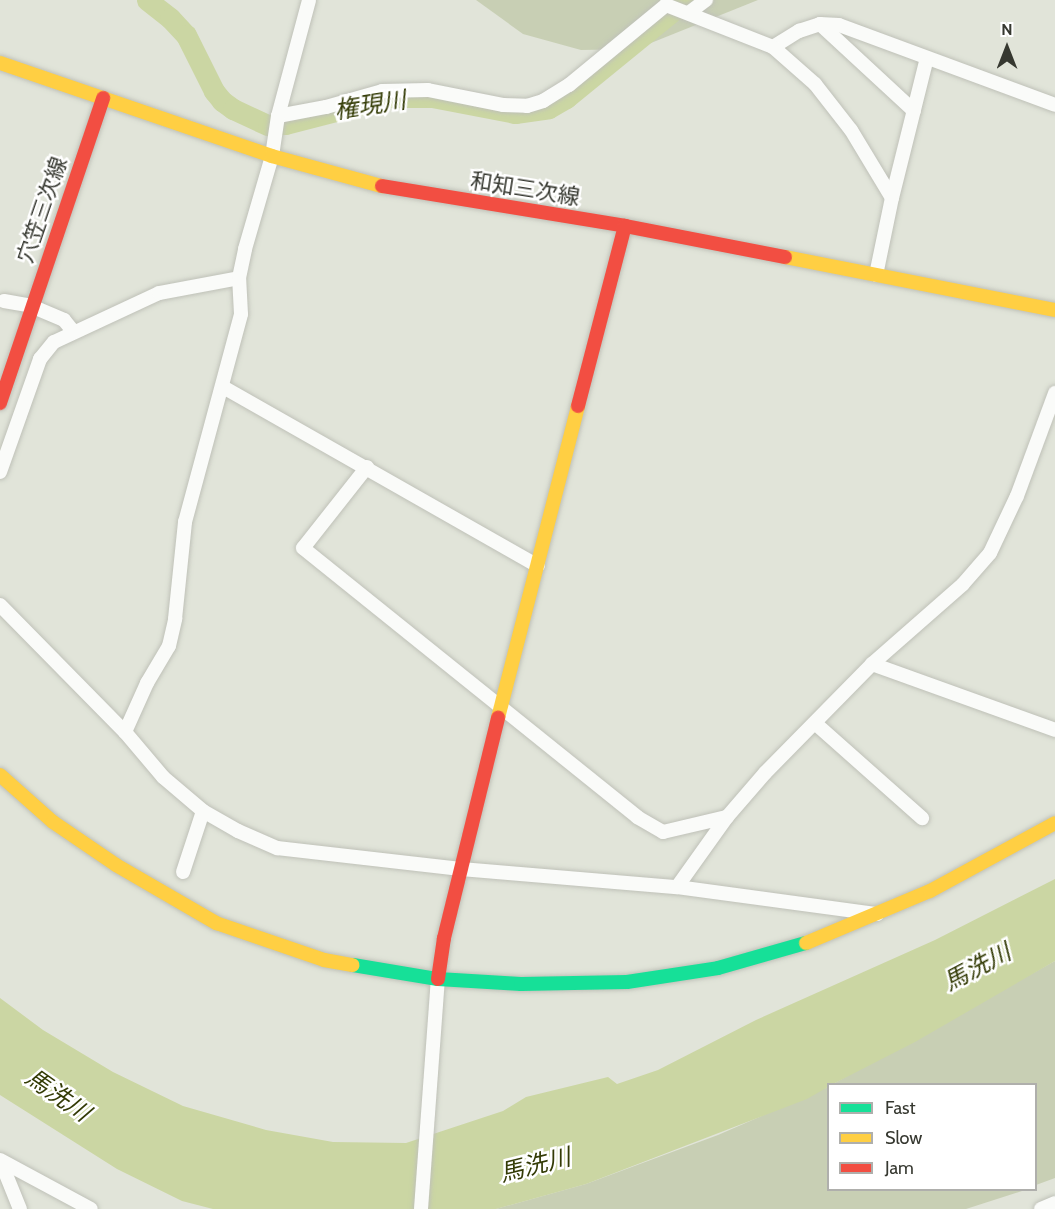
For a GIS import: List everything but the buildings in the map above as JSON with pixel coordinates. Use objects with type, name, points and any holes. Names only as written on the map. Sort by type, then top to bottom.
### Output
[{"type":"street","points":[[125,732],[143,691],[169,646],[176,619],[185,522],[241,314],[239,278],[272,156],[278,118],[309,0]]},
{"type":"street","points":[[687,11],[706,0]]},
{"type":"street","points":[[278,118],[382,91],[428,90],[503,105],[527,106],[543,101],[569,85],[666,5],[687,11],[773,47],[815,84],[851,129],[892,198]]},
{"type":"street","points":[[773,47],[799,31],[820,24],[862,32],[1055,105]]},
{"type":"street","points":[[820,24],[914,111]]},
{"type":"street","points":[[876,275],[892,198],[927,58]]},
{"type":"street","name":"和知三次線","points":[[0,63],[272,156],[420,195],[625,226],[1055,310]]},
{"type":"street","name":"穴笠三次線","points":[[0,403],[103,98]]},
{"type":"street","points":[[421,1209],[438,979],[444,938],[500,709],[625,226]]},
{"type":"street","points":[[0,472],[40,359],[54,342],[73,331],[159,293],[239,278]]},
{"type":"street","points":[[4,301],[31,306],[64,320],[73,331]]},
{"type":"street","points":[[223,387],[538,566]]},
{"type":"street","points":[[677,887],[727,817],[765,773],[816,724],[872,664],[963,584],[990,553],[1017,496],[1055,393]]},
{"type":"street","points":[[367,467],[303,548],[500,709],[637,817],[663,832],[727,817]]},
{"type":"street","points":[[0,605],[125,732],[164,777],[203,811],[238,831],[277,848],[461,869],[677,887],[879,914]]},
{"type":"street","points":[[872,664],[1055,730]]},
{"type":"street","points":[[816,724],[922,818]]},
{"type":"street","points":[[0,775],[53,822],[116,865],[216,923],[324,960],[438,979],[521,984],[627,982],[718,968],[822,938],[930,891],[1055,823]]},
{"type":"street","points":[[183,872],[203,811]]},
{"type":"street","points":[[2,1166],[20,1209]]},
{"type":"street","points":[[2,1166],[91,1209]]},
{"type":"street","points":[[1041,1209],[1055,1203]]},
{"type":"shaded area","points":[[476,0],[758,0],[636,49],[581,50],[523,34]]},
{"type":"shaded area","points":[[1055,961],[1055,1178],[1037,1185],[1037,1083],[835,1083]]},
{"type":"shaded area","points":[[827,1087],[827,1191],[1022,1191],[966,1209],[496,1209],[586,1184],[718,1135]]},
{"type":"water","name":"馬洗川","points":[[1055,879],[1055,961],[915,1042],[835,1083],[827,1083],[827,1088],[807,1099],[586,1184],[496,1209],[213,1209],[182,1201],[117,1169],[0,1095],[0,998],[43,1030],[113,1072],[183,1106],[266,1130],[333,1142],[406,1143],[503,1111],[526,1097],[608,1077],[617,1084],[658,1070],[756,1020],[935,940]]},
{"type":"waterway","name":"権現川","points":[[147,0],[170,18],[186,35],[214,91],[222,101],[233,109],[268,125],[285,124],[390,97],[432,97],[515,113],[549,108],[566,98],[686,0]]},
{"type":"traffic: fast","points":[[353,965],[438,979],[521,984],[627,982],[718,968],[806,943]]},
{"type":"traffic: slow","points":[[0,63],[272,156],[382,186]]},
{"type":"traffic: slow","points":[[785,257],[1055,310]]},
{"type":"traffic: slow","points":[[498,718],[578,406]]},
{"type":"traffic: slow","points":[[0,775],[53,822],[116,865],[216,923],[324,960],[353,965]]},
{"type":"traffic: slow","points":[[806,943],[930,891],[1055,823]]},
{"type":"traffic: jam","points":[[0,403],[103,98]]},
{"type":"traffic: jam","points":[[382,186],[625,226],[785,257]]},
{"type":"traffic: jam","points":[[578,406],[625,226]]},
{"type":"traffic: jam","points":[[438,979],[444,938],[498,718]]}]
